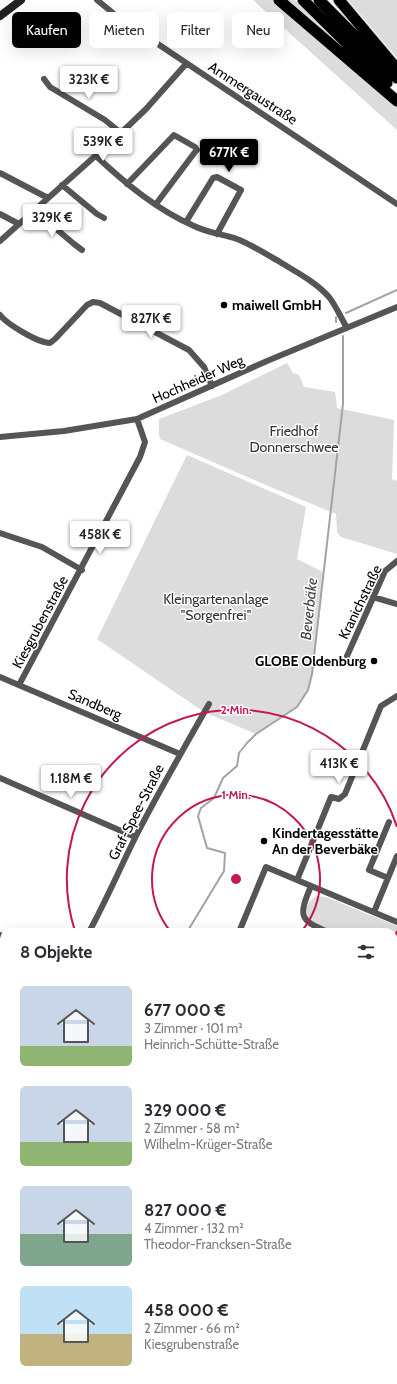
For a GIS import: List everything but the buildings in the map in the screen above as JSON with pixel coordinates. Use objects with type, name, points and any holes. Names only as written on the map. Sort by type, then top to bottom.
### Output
[{"type":"highway","points":[[279,0],[397,101]]},
{"type":"highway","points":[[303,0],[397,93]]},
{"type":"highway","points":[[319,0],[397,78]]},
{"type":"highway","points":[[339,0],[397,70]]},
{"type":"street","points":[[0,16],[21,0]]},
{"type":"street","name":"Ammergaustraße","points":[[97,0],[119,18],[186,64],[397,204]]},
{"type":"street","points":[[0,240],[121,133],[146,109],[186,64]]},
{"type":"street","points":[[44,79],[50,87],[105,120],[121,133]]},
{"type":"street","points":[[127,184],[174,135],[195,147],[197,150],[156,204]]},
{"type":"street","points":[[96,156],[127,184],[186,222],[202,230],[224,235],[251,246],[304,277],[330,298],[347,328]]},
{"type":"street","points":[[0,172],[48,198]]},
{"type":"street","points":[[186,222],[213,178],[217,177],[241,190],[217,234]]},
{"type":"street","points":[[62,185],[104,218]]},
{"type":"street","points":[[34,210],[82,250]]},
{"type":"street","points":[[0,214],[19,224]]},
{"type":"street","points":[[0,315],[16,328],[44,342],[50,343],[56,339],[87,305],[94,302],[100,303],[189,350],[204,367],[212,386]]},
{"type":"street","name":"Hochheider Weg","points":[[0,437],[64,431],[137,419],[266,361],[397,307]]},
{"type":"street","name":"Kiesgrubenstraße","points":[[19,685],[82,570],[142,453],[144,442],[137,419]]},
{"type":"street","points":[[0,533],[42,548],[82,570]]},
{"type":"street","name":"Kranichstraße","points":[[347,656],[385,572],[397,561]]},
{"type":"street","points":[[373,597],[397,604]]},
{"type":"street","name":"Sandberg","points":[[0,677],[180,754]]},
{"type":"street","points":[[297,880],[331,796],[339,799],[344,794],[381,706],[397,696]]},
{"type":"street","name":"Graf-Spee-Straße","points":[[91,928],[109,895],[135,837],[209,704]]},
{"type":"street","points":[[0,778],[135,837]]},
{"type":"street","points":[[388,878],[369,870],[389,822]]},
{"type":"street","points":[[374,912],[397,856]]},
{"type":"street","points":[[241,928],[266,867],[397,922]]},
{"type":"street","points":[[311,886],[304,903],[303,914],[309,923],[320,928]]},
{"type":"green space","points":[[253,0],[273,0],[397,104],[397,130],[284,28],[284,12],[266,12]]},
{"type":"green space","points":[[284,0],[295,0],[359,63]]},
{"type":"green space","points":[[348,0],[397,0],[397,58]]},
{"type":"green space","name":"Friedhof Donnerschwee","points":[[287,363],[293,373],[299,375],[304,387],[335,392],[337,408],[394,420],[392,479],[397,481],[397,554],[341,537],[337,532],[336,514],[160,439],[159,419],[222,395]]},
{"type":"green space","name":"Kleingartenanlage \"Sorgenfrei\"","points":[[187,455],[306,507],[297,559],[323,572],[312,674],[308,689],[297,707],[256,734],[204,712],[97,639]]},
{"type":"green space","points":[[317,896],[326,897],[397,926],[397,928],[326,928],[315,924],[308,918],[306,909],[310,901]]},
{"type":"waterway","name":"Beverbäke","points":[[346,313],[397,290]]},
{"type":"waterway","name":"Beverbäke","points":[[336,317],[336,322]]},
{"type":"waterway","name":"Beverbäke","points":[[189,928],[224,871],[225,853],[207,848],[198,816],[201,808],[214,798],[223,778],[237,766],[239,753],[247,743],[256,734],[297,707],[308,690],[312,674],[343,404],[343,336]]},
{"type":"place","name":"maiwell GmbH","points":[[224,305]]},
{"type":"place","name":"GLOBE Oldenburg","points":[[374,661]]},
{"type":"place","name":"Kindertagesstätte An der Beverbäke","points":[[264,841]]}]
